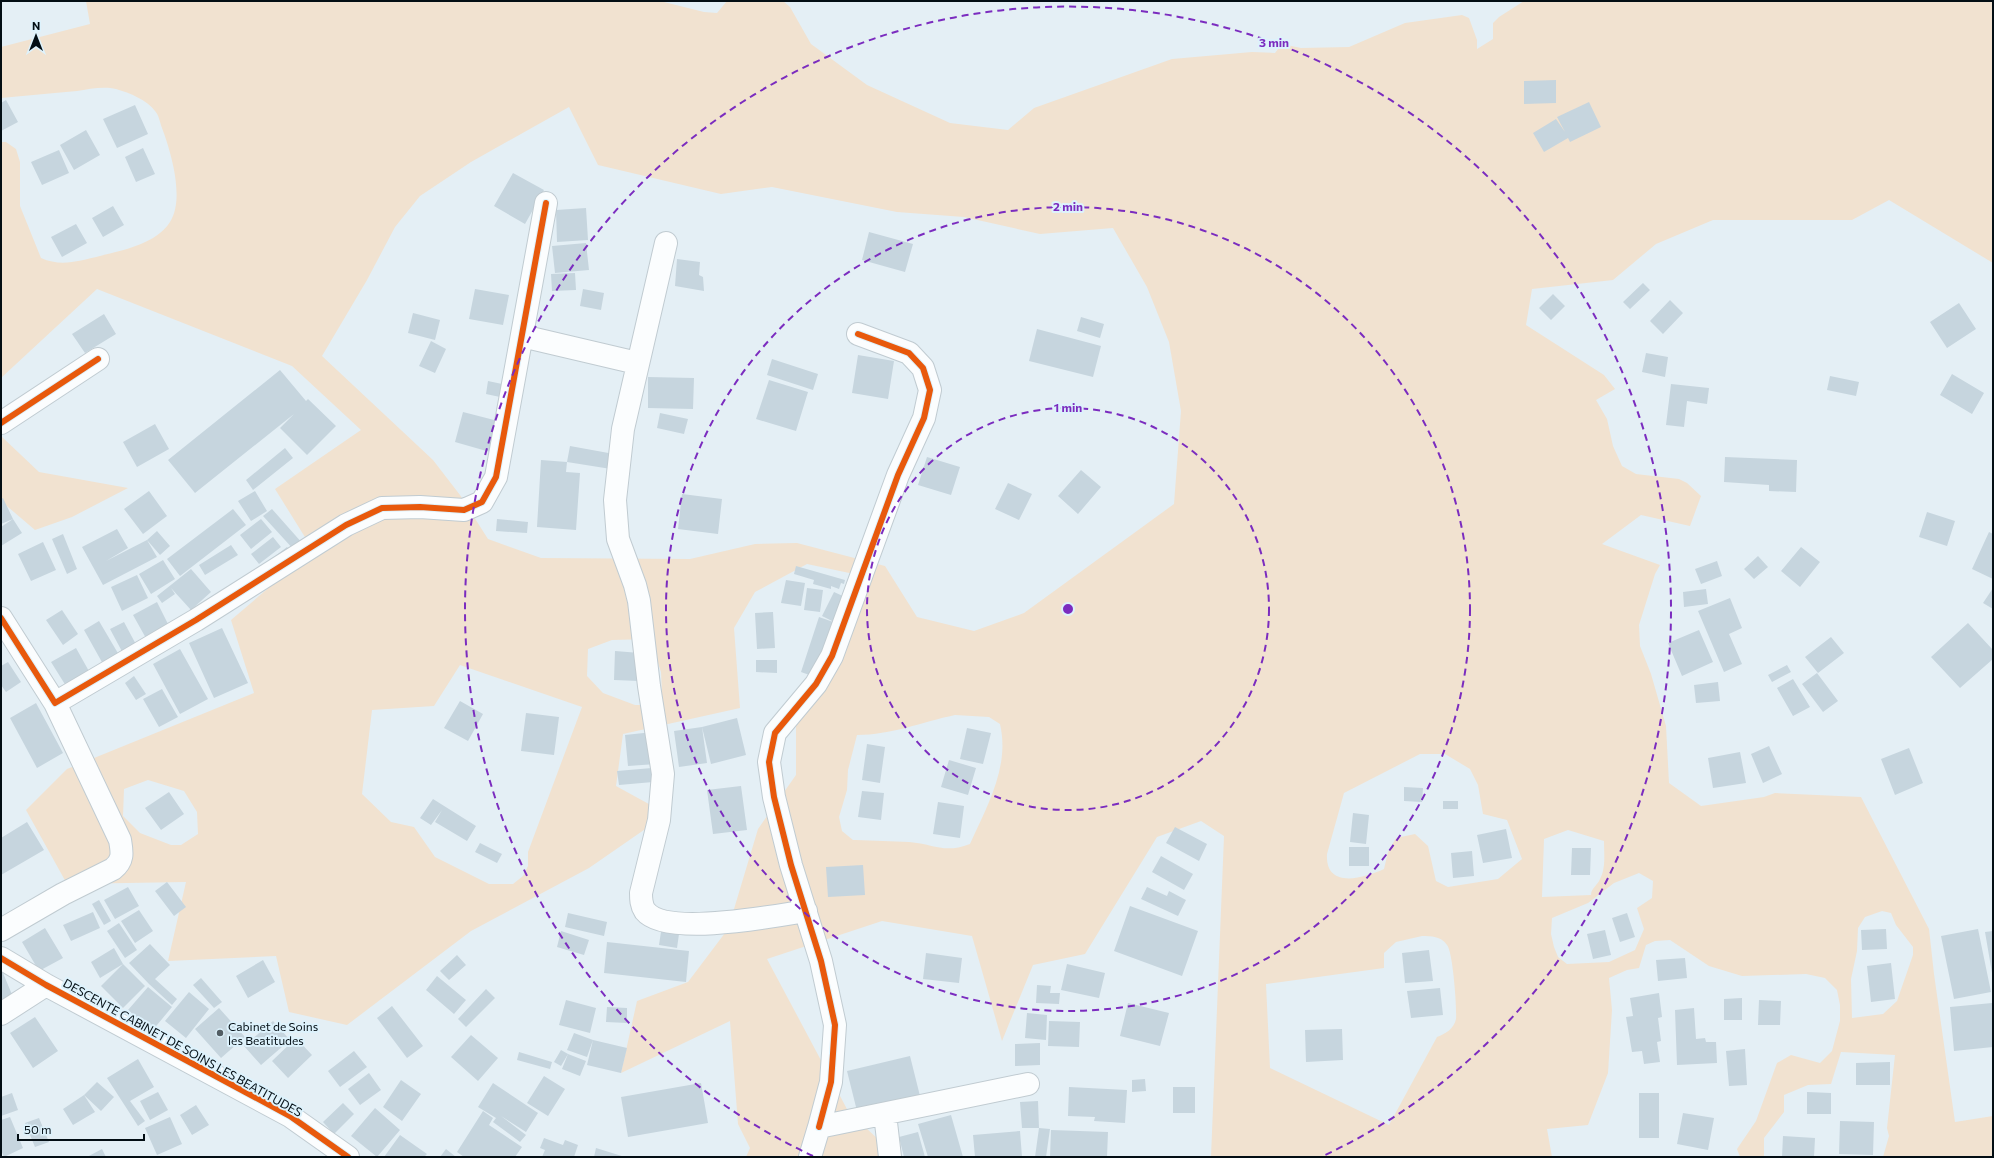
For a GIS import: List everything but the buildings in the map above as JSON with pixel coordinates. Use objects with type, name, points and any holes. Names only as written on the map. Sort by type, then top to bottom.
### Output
[{"type":"street","points":[[55,703],[196,620],[346,525],[382,508],[420,507],[464,510],[482,502],[496,478],[546,203]]},
{"type":"street","points":[[666,243],[637,363],[623,429],[615,500],[618,539],[635,585],[639,601],[649,686],[663,774],[658,820],[641,893],[641,903],[646,912],[659,919],[687,924],[736,922],[806,912]]},
{"type":"street","points":[[810,1157],[831,1082],[835,1025],[821,961],[790,864],[774,797],[769,762],[775,732],[816,684],[832,656],[898,475],[924,418],[930,390],[923,368],[909,353],[858,334]]},
{"type":"street","points":[[522,336],[637,363]]},
{"type":"street","points":[[1,423],[98,359]]},
{"type":"street","points":[[1,618],[55,703],[120,840],[123,854],[120,864],[113,869],[63,894],[1,930]]},
{"type":"street","name":"DESCENTE CABINET DE SOINS LES BEATITUDES","points":[[1,958],[46,984],[290,1116],[348,1157]]},
{"type":"street","points":[[1,1014],[46,984]]},
{"type":"street","points":[[819,1127],[1028,1084]]},
{"type":"street","points":[[885,1114],[890,1157]]},
{"type":"shaded area","points":[[86,1],[660,1],[704,12],[717,13],[727,1],[783,1],[790,7],[811,44],[867,85],[950,123],[1008,130],[1034,108],[1172,59],[1252,52],[1275,53],[1282,44],[1301,48],[1349,47],[1405,23],[1462,15],[1469,18],[1477,40],[1477,49],[1493,39],[1493,23],[1499,17],[1524,1],[1993,1],[1993,263],[1889,200],[1852,220],[1713,220],[1656,244],[1613,280],[1532,289],[1526,325],[1604,375],[1615,389],[1596,400],[1607,419],[1613,446],[1622,466],[1636,474],[1679,479],[1687,483],[1701,496],[1690,526],[1641,515],[1602,544],[1660,565],[1655,574],[1639,625],[1640,646],[1651,674],[1666,726],[1669,783],[1701,806],[1764,797],[1775,793],[1861,797],[1929,929],[1955,1122],[1993,1116],[1993,1157],[1883,1157],[1889,1136],[1887,1128],[1895,1055],[1841,1052],[1831,1084],[1808,1085],[1784,1095],[1784,1112],[1764,1138],[1764,1157],[1740,1157],[1737,1149],[1756,1121],[1777,1063],[1791,1055],[1820,1063],[1832,1051],[1840,1021],[1840,1005],[1837,990],[1825,978],[1806,974],[1742,976],[1709,966],[1670,940],[1655,941],[1646,945],[1639,968],[1627,970],[1609,978],[1612,1010],[1608,1073],[1588,1125],[1547,1129],[1552,1157],[1211,1157],[1224,836],[1201,821],[1157,837],[1085,954],[1033,965],[1002,1041],[972,936],[882,921],[767,959],[848,1111],[881,1142],[883,1157],[746,1157],[750,1148],[738,1124],[730,1021],[621,1073],[637,1001],[688,982],[728,929],[758,829],[796,775],[796,720],[854,574],[807,564],[755,592],[734,628],[740,708],[623,734],[616,786],[667,814],[589,868],[471,931],[347,1025],[289,1012],[276,956],[168,961],[186,882],[67,884],[26,810],[67,769],[254,693],[231,620],[313,550],[275,489],[361,430],[292,366],[97,289],[1,378],[1,142],[6,142],[16,149],[20,162],[20,206],[41,258],[48,261],[63,263],[85,260],[138,245],[148,241],[164,230],[170,222],[174,212],[176,188],[172,162],[158,115],[148,103],[116,89],[107,88],[1,98],[1,47],[90,24]],"holes":[[[569,107],[598,165],[721,194],[772,187],[897,212],[964,217],[1040,234],[1113,228],[1147,287],[1169,342],[1181,411],[1174,504],[1024,613],[974,631],[917,617],[885,566],[797,543],[755,544],[690,559],[541,558],[488,539],[460,495],[433,460],[322,356],[367,280],[395,227],[420,196],[471,162]],[[650,639],[661,672],[662,694],[645,705],[635,705],[603,693],[587,676],[588,649],[612,640]],[[460,665],[582,707],[528,852],[528,866],[523,876],[513,884],[489,884],[435,857],[414,827],[391,822],[362,794],[372,710],[434,706]],[[955,715],[989,717],[1000,724],[1002,756],[999,771],[990,801],[970,844],[961,847],[939,848],[909,842],[853,840],[842,831],[839,817],[847,790],[848,770],[857,735],[894,731]],[[1420,754],[1445,754],[1470,769],[1478,785],[1483,814],[1507,820],[1522,859],[1498,879],[1448,887],[1436,881],[1428,846],[1415,834],[1396,838],[1388,852],[1384,869],[1366,876],[1357,878],[1339,877],[1332,873],[1328,865],[1327,854],[1344,793]],[[148,780],[184,791],[197,812],[198,834],[181,845],[171,845],[140,833],[123,816],[124,789]],[[1568,830],[1604,841],[1602,875],[1592,890],[1591,895],[1542,897],[1544,839]],[[1639,873],[1653,881],[1652,898],[1637,908],[1644,929],[1635,950],[1609,962],[1567,964],[1558,957],[1554,947],[1551,934],[1552,918],[1588,903],[1614,883]],[[1882,911],[1891,913],[1896,925],[1913,947],[1913,955],[1897,1001],[1883,1014],[1852,1018],[1851,979],[1857,951],[1858,928],[1865,917]],[[1422,936],[1439,938],[1445,942],[1449,950],[1453,969],[1456,1004],[1455,1023],[1446,1033],[1437,1037],[1389,1125],[1270,1068],[1266,984],[1384,968],[1384,953],[1396,942]]]},
{"type":"shaded area","points":[[1,436],[39,472],[128,488],[72,517],[35,530],[1,501]]},
{"type":"cycle path","points":[[1,618],[55,703],[196,620],[346,525],[382,508],[420,507],[464,510],[482,502],[496,477],[546,203]]},
{"type":"cycle path","points":[[819,1127],[831,1082],[835,1025],[821,961],[791,865],[774,797],[769,762],[775,733],[816,684],[832,656],[898,475],[924,418],[930,390],[923,368],[909,353],[858,334]]},
{"type":"cycle path","points":[[1,423],[98,359]]},
{"type":"cycle path","points":[[1,958],[46,985],[290,1116],[348,1157]]},
{"type":"place","name":"Cabinet de Soins les Beatitudes","points":[[220,1033]]}]
